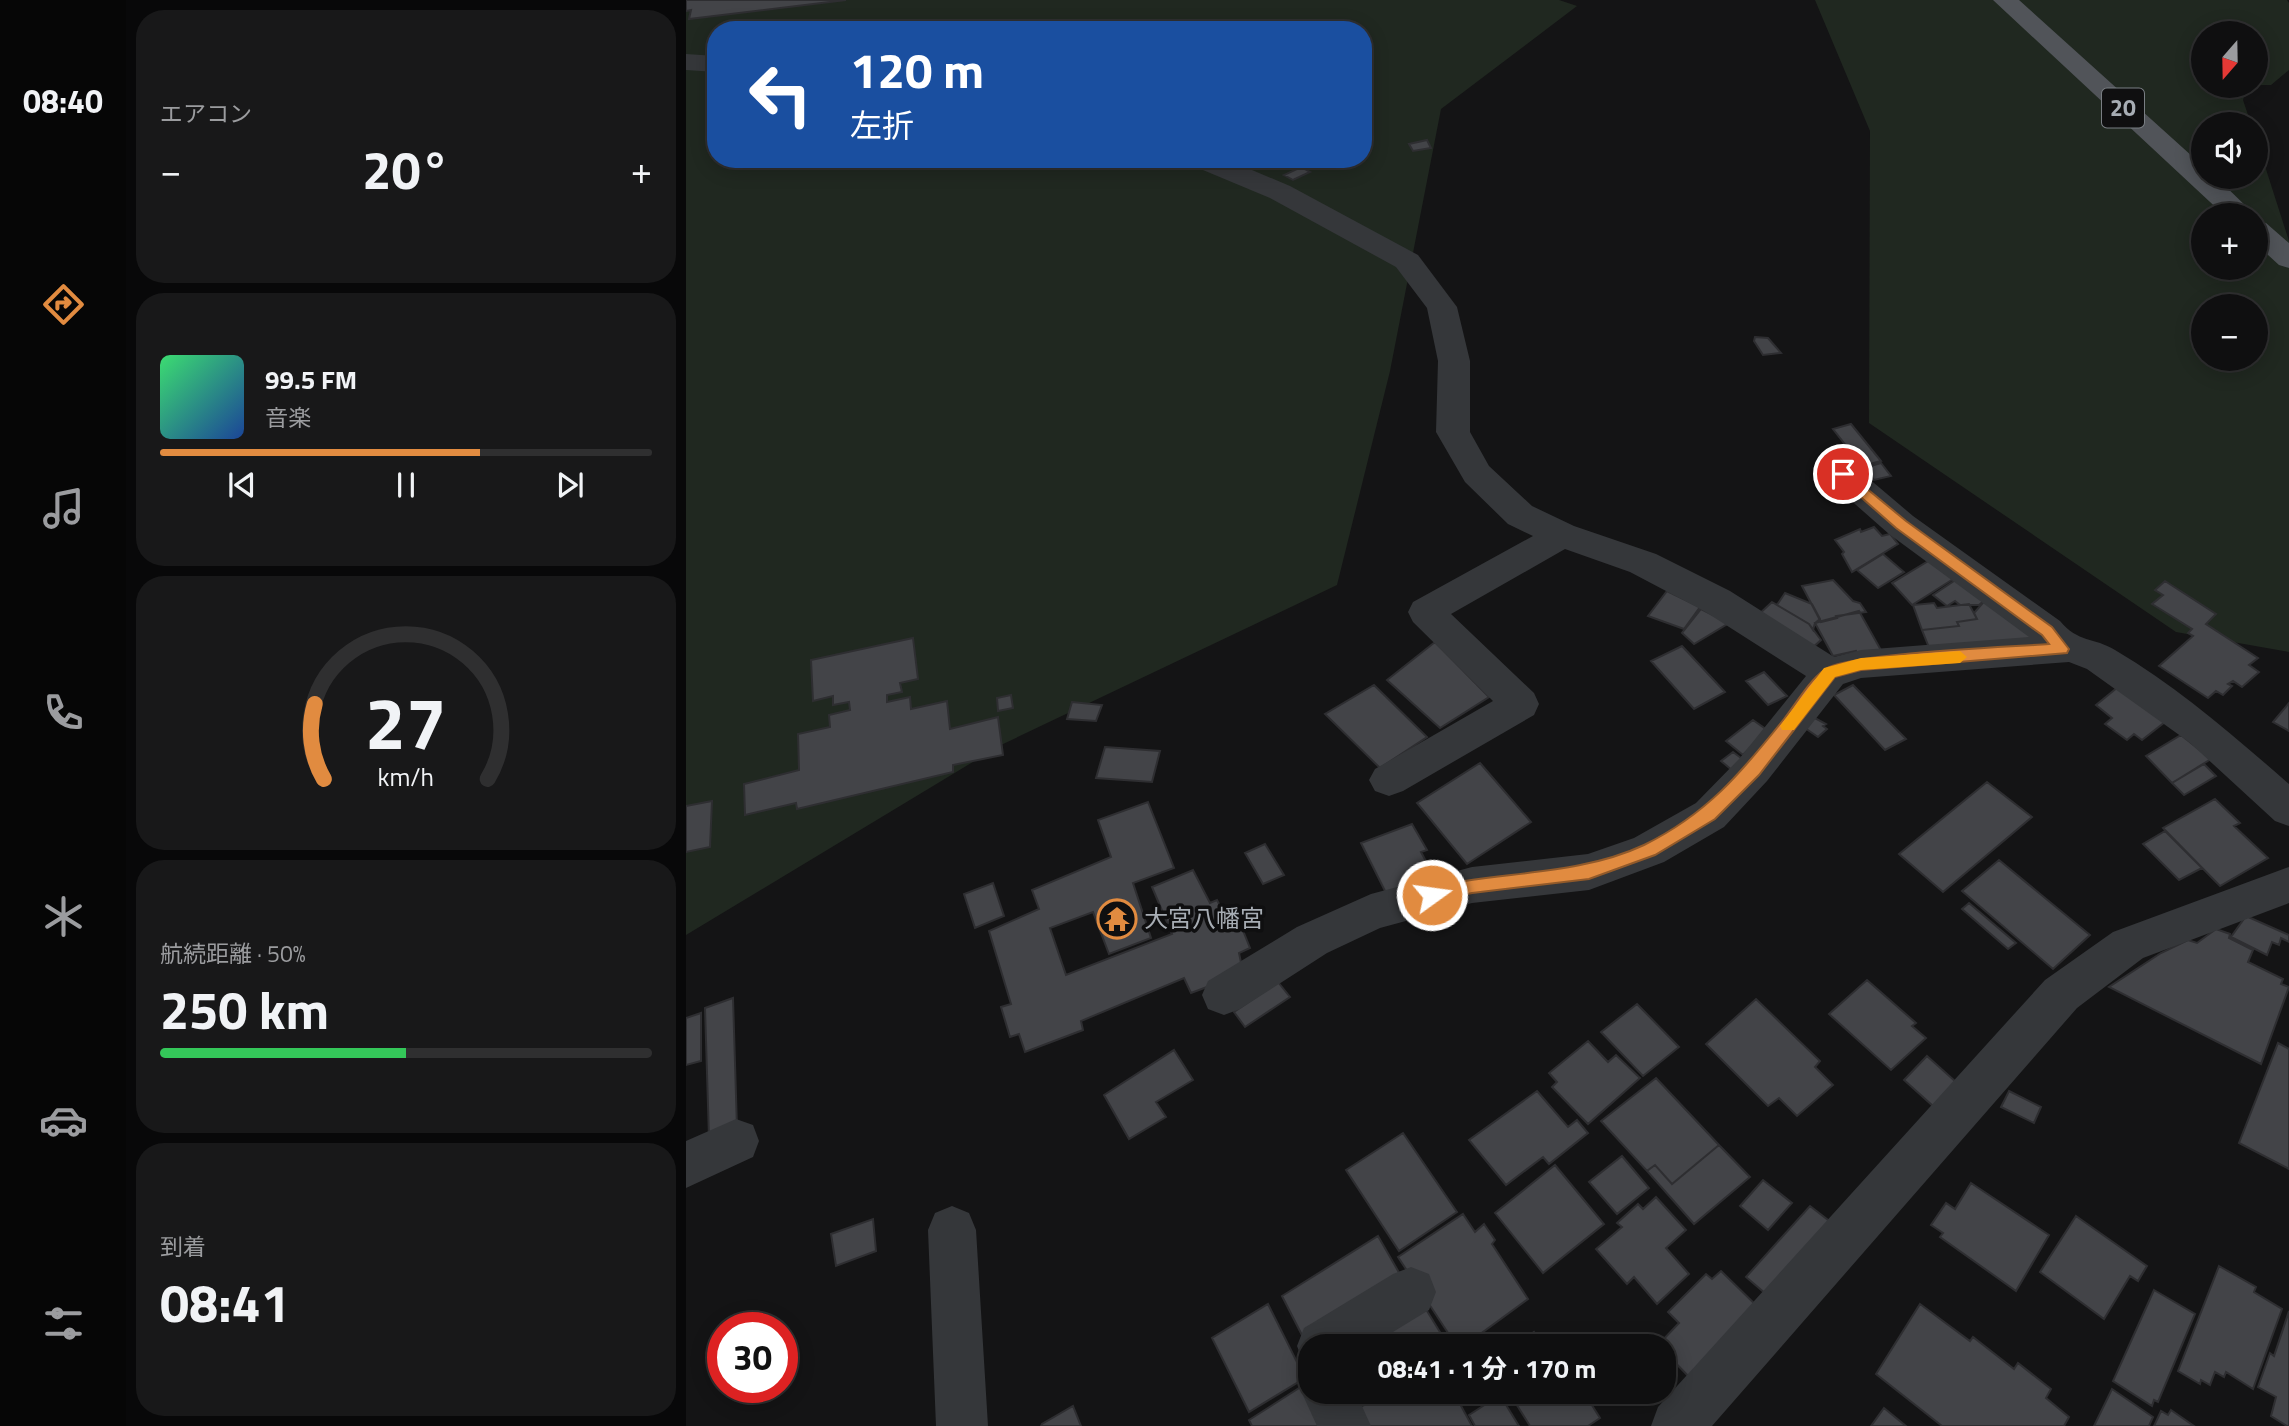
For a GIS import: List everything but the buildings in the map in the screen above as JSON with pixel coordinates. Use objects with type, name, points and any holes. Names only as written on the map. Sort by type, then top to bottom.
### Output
[{"type":"main road","name":"20","points":[[2005,0],[2228,203]]},
{"type":"main road","points":[[2268,240],[2289,259]]},
{"type":"street","points":[[686,62],[707,63]]},
{"type":"street","points":[[1223,168],[1280,192],[1407,261],[1442,307],[1454,361],[1454,432],[1477,474],[1520,515],[1562,536],[1643,564],[1717,601],[1830,673]]},
{"type":"street","points":[[1843,474],[1901,525],[2047,631],[2062,649]]},
{"type":"street","points":[[1389,780],[1520,704],[1426,612],[1562,536]]},
{"type":"street","points":[[1224,995],[1312,940],[1370,912],[1472,885],[1589,872],[1649,850],[1710,814],[1753,770],[1830,673],[1861,664],[2071,648],[2100,659],[2203,731],[2289,809]]},
{"type":"street","points":[[1677,1426],[2061,994],[2128,945],[2289,885]]},
{"type":"street","points":[[686,1165],[736,1141]]},
{"type":"street","points":[[952,1230],[962,1426]]},
{"type":"street","points":[[1342,1334],[1411,1292]]},
{"type":"street","points":[[1334,1404],[1345,1426]]},
{"type":"shaded area","points":[[686,0],[1559,0],[1577,6],[1441,109],[1390,371],[1337,585],[1001,745],[686,935]]},
{"type":"shaded area","points":[[1815,0],[2287,0],[2289,70],[2271,85],[2268,85],[2268,21],[2191,21],[2191,98],[2244,98],[2247,112],[2191,112],[2191,189],[2268,189],[2268,175],[2289,241],[2289,652],[2176,632],[1869,423],[1870,131]]},
{"type":"slow traffic","points":[[1788,726],[1830,673],[1861,664],[1960,657]]},
{"type":"place","name":"大宮八幡宮","points":[[1117,919]]},
{"type":"route","points":[[1432,895],[1472,885],[1589,872],[1649,850],[1710,814],[1753,770],[1830,673],[1861,664],[2062,649],[2047,631],[1901,525],[1843,474]]}]
